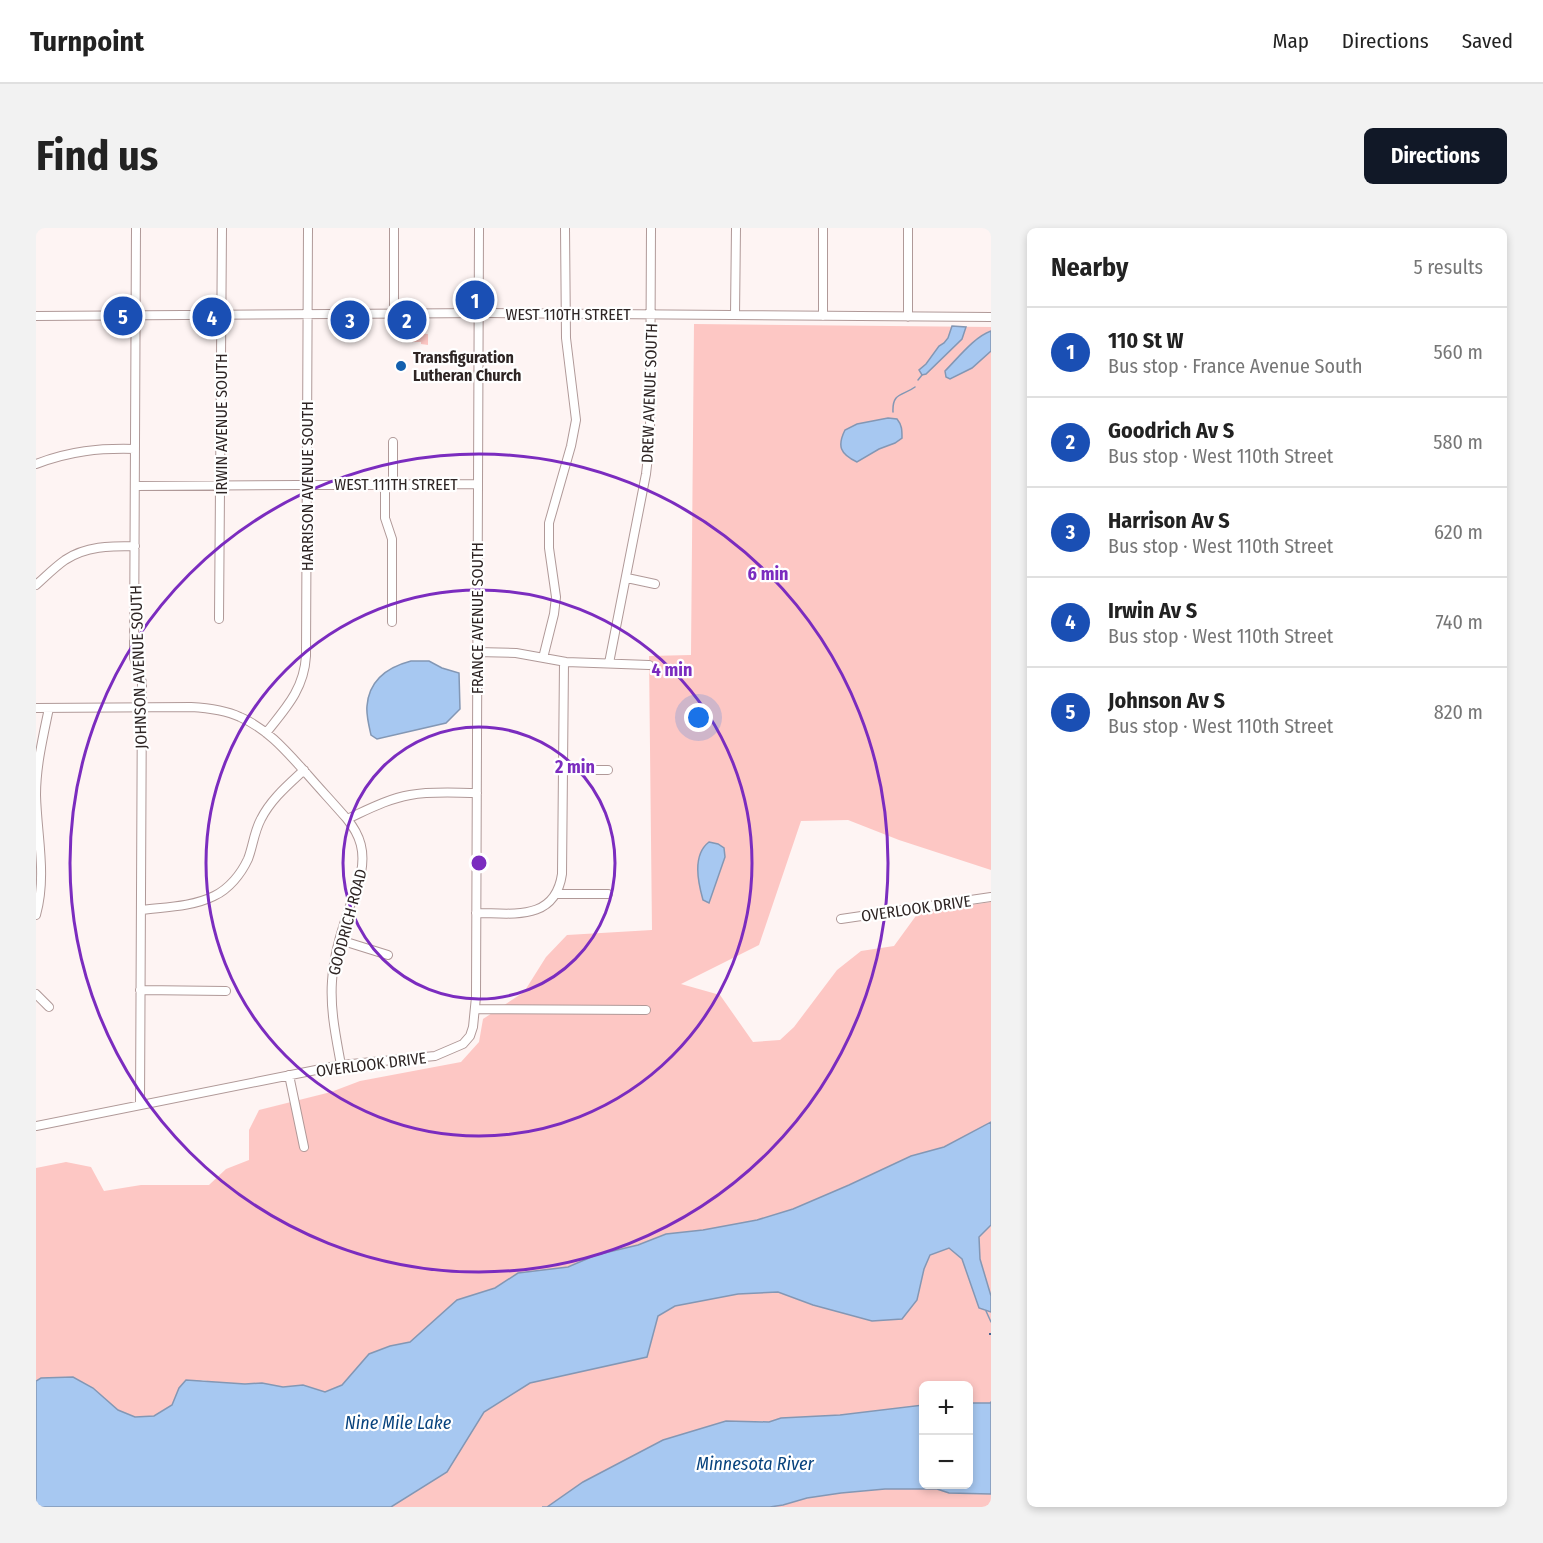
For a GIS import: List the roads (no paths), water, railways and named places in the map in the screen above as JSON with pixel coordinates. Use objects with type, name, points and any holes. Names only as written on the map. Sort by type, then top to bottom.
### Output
[{"type":"street","name":"JOHNSON AVENUE SOUTH","points":[[136,228],[134,658],[142,682],[140,1105]]},
{"type":"street","name":"IRWIN AVENUE SOUTH","points":[[219,620],[222,228]]},
{"type":"street","name":"HARRISON AVENUE SOUTH","points":[[266,733],[298,690],[305,668],[308,228]]},
{"type":"street","points":[[394,228],[394,314]]},
{"type":"street","name":"FRANCE AVENUE SOUTH","points":[[475,1009],[479,228]]},
{"type":"street","points":[[543,658],[556,597],[549,548],[549,523],[576,420],[566,338],[565,228]]},
{"type":"street","name":"DREW AVENUE SOUTH","points":[[609,663],[627,578],[650,439],[651,228]]},
{"type":"street","points":[[735,315],[736,228]]},
{"type":"street","points":[[823,228],[823,316]]},
{"type":"street","points":[[908,228],[908,317]]},
{"type":"street","name":"WEST 110TH STREET","points":[[36,316],[479,313],[991,317]]},
{"type":"street","points":[[392,622],[392,539],[385,518],[393,442]]},
{"type":"street","points":[[36,464],[73,452],[94,449],[135,449]]},
{"type":"street","name":"WEST 111TH STREET","points":[[135,486],[478,484]]},
{"type":"street","points":[[36,585],[75,554],[100,547],[135,546]]},
{"type":"street","points":[[627,578],[655,584]]},
{"type":"street","points":[[476,652],[516,653],[564,662],[649,664]]},
{"type":"street","points":[[476,913],[532,912],[550,902],[561,884],[564,662]]},
{"type":"street","name":"GOODRICH ROAD","points":[[36,708],[208,708],[241,717],[282,746],[355,828],[360,839],[363,862],[334,965],[333,1017],[341,1065]]},
{"type":"street","points":[[36,915],[42,882],[36,781],[49,708]]},
{"type":"street","points":[[563,770],[608,771]]},
{"type":"street","points":[[141,910],[204,900],[226,889],[248,859],[255,833],[268,807],[277,795],[304,771]]},
{"type":"street","points":[[347,819],[374,806],[409,795],[477,793]]},
{"type":"street","points":[[556,894],[608,894]]},
{"type":"street","name":"OVERLOOK DRIVE","points":[[841,919],[991,897]]},
{"type":"street","points":[[340,940],[388,955]]},
{"type":"street","points":[[140,990],[226,991]]},
{"type":"street","points":[[36,994],[49,1007]]},
{"type":"street","points":[[475,1009],[646,1010]]},
{"type":"street","name":"OVERLOOK DRIVE","points":[[36,1126],[341,1065],[435,1056],[463,1044],[470,1036],[475,1009]]},
{"type":"street","points":[[290,1075],[304,1147]]},
{"type":"water","points":[[952,326],[966,327],[962,339],[926,374],[922,375],[919,370],[948,338]]},
{"type":"water","points":[[991,331],[991,351],[972,368],[950,379],[946,377],[945,371],[961,354],[978,338]]},
{"type":"water","points":[[888,418],[899,421],[902,438],[857,462],[844,453],[841,441],[845,430],[857,424]]},
{"type":"water","points":[[411,661],[429,661],[459,673],[460,709],[446,723],[377,739],[371,735],[367,717],[371,689],[387,671]]},
{"type":"water","points":[[709,842],[724,848],[725,857],[709,903],[703,900],[699,885],[698,861],[704,847]]},
{"type":"water","name":"Nine Mile Lake","points":[[991,1122],[991,1225],[979,1237],[980,1259],[991,1296],[991,1312],[979,1308],[962,1259],[949,1248],[930,1255],[924,1269],[917,1300],[902,1319],[872,1321],[813,1305],[778,1292],[738,1294],[675,1306],[658,1316],[647,1357],[530,1383],[484,1412],[447,1472],[391,1507],[36,1507],[36,1381],[41,1378],[73,1377],[93,1388],[118,1410],[135,1417],[154,1416],[172,1405],[179,1388],[186,1380],[262,1383],[283,1387],[303,1385],[325,1392],[342,1385],[369,1354],[410,1342],[457,1300],[495,1288],[518,1273],[568,1267],[596,1255],[638,1245],[666,1234],[757,1220],[793,1209],[911,1156],[944,1147]]},
{"type":"water","name":"Minnesota River","points":[[991,1402],[991,1494],[949,1493],[937,1489],[973,1489],[973,1403]]},
{"type":"water","name":"Minnesota River","points":[[919,1405],[919,1489],[841,1493],[770,1507],[547,1507],[583,1482],[663,1440],[726,1421],[769,1422],[781,1418],[840,1415]]},
{"type":"waterway","points":[[918,380],[922,375]]},
{"type":"waterway","points":[[893,412],[896,398],[915,387]]},
{"type":"waterway","points":[[986,1311],[991,1322]]},
{"type":"place","name":"110 St W","points":[[475,300]]},
{"type":"place","name":"Johnson Av S","points":[[123,316]]},
{"type":"place","name":"Irwin Av S","points":[[212,317]]},
{"type":"place","name":"Harrison Av S","points":[[350,320]]},
{"type":"place","name":"Goodrich Av S","points":[[407,320]]},
{"type":"place","name":"Transfiguration Lutheran Church","points":[[401,366]]}]
